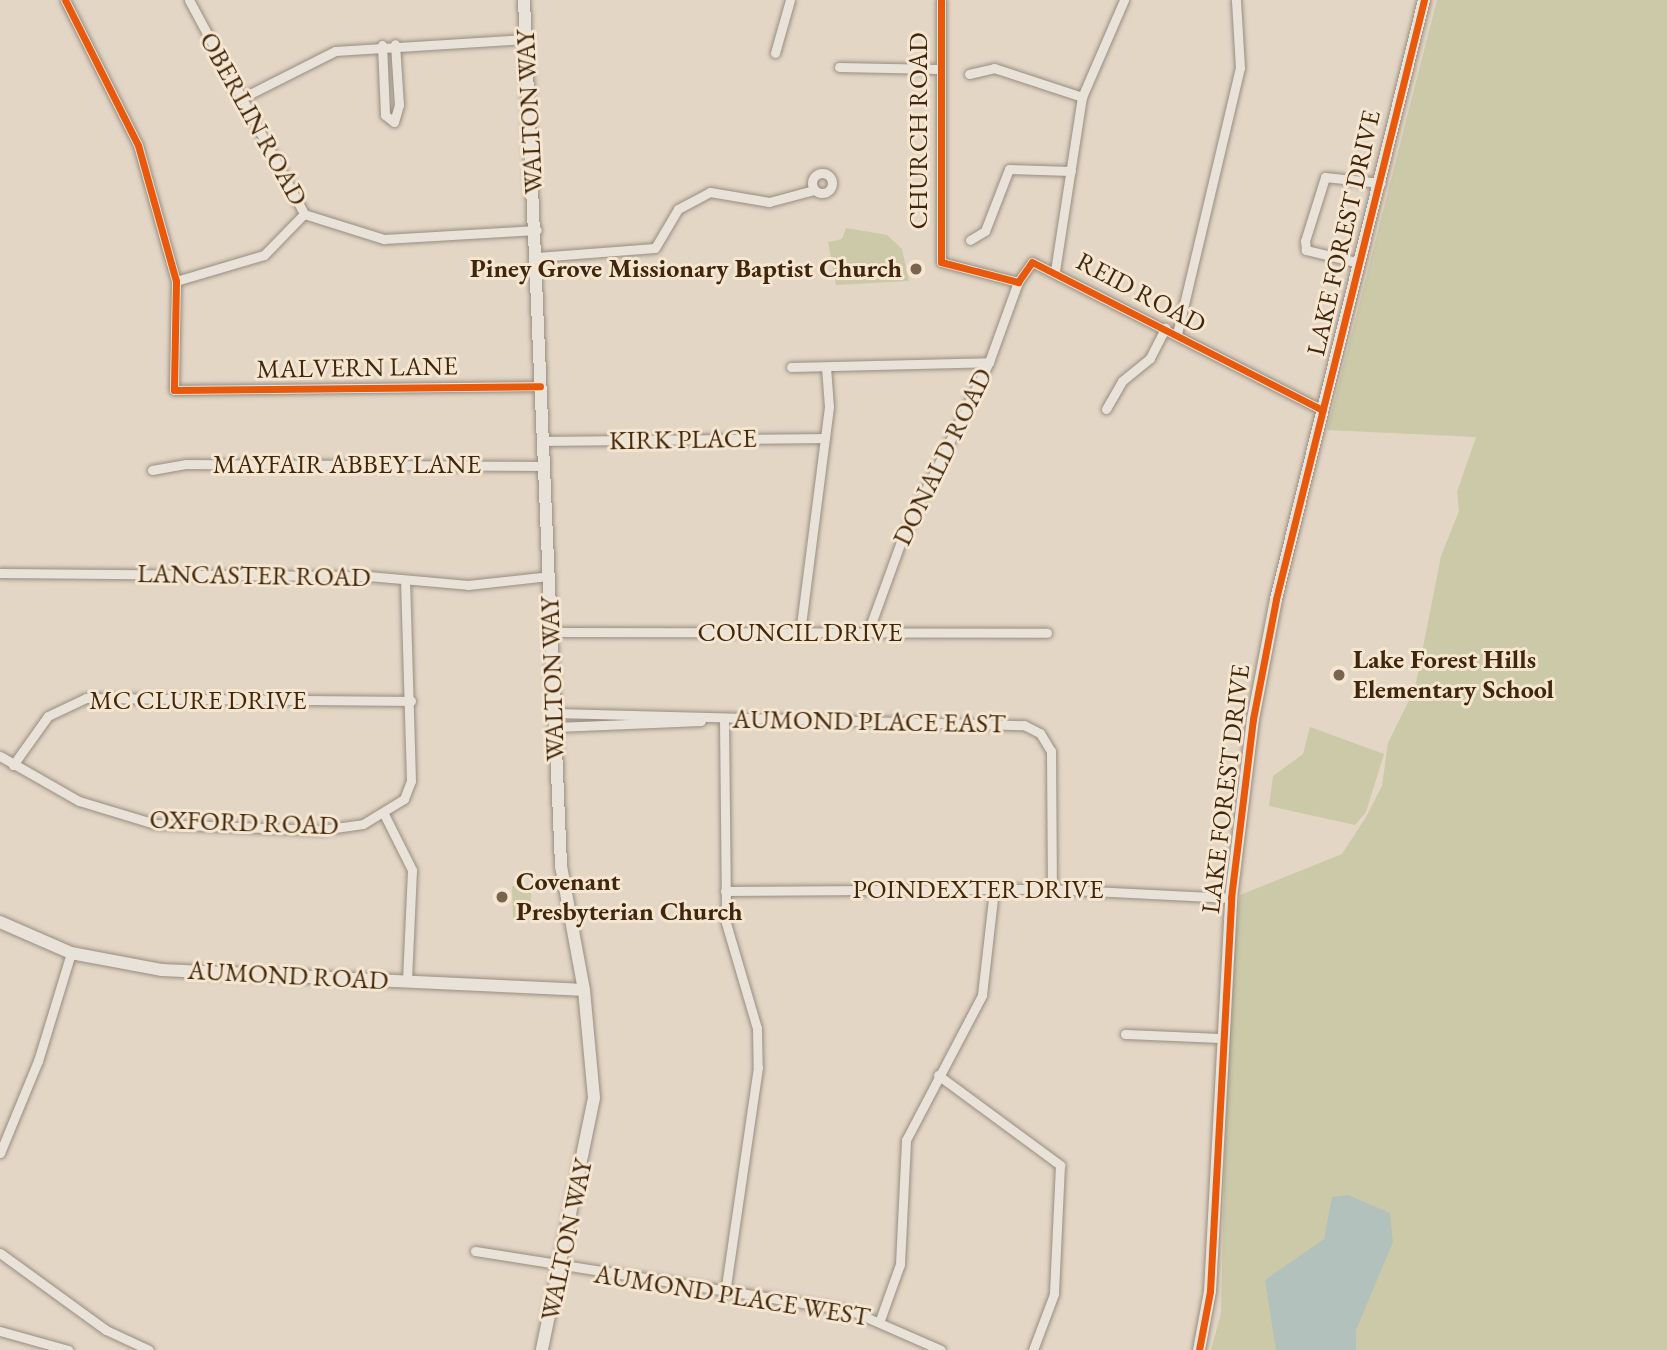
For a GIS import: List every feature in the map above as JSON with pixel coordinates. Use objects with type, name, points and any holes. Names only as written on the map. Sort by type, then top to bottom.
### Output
[{"type":"street","points":[[65,0],[138,145],[176,281],[264,255],[304,214]]},
{"type":"street","name":"OBERLIN ROAD","points":[[189,0],[304,214],[384,239],[537,230]]},
{"type":"street","name":"WALTON WAY","points":[[524,0],[537,230],[542,441],[561,866],[584,990],[594,1098],[563,1269],[542,1350]]},
{"type":"street","points":[[775,53],[790,0]]},
{"type":"street","name":"CHURCH ROAD","points":[[941,0],[938,69],[941,262],[1018,282]]},
{"type":"street","points":[[1055,271],[1082,97],[1124,0]]},
{"type":"street","points":[[1177,334],[1240,68],[1236,0]]},
{"type":"street","name":"LAKE FOREST DRIVE","points":[[1199,1350],[1210,1291],[1221,1038],[1231,898],[1264,656],[1424,0]]},
{"type":"street","points":[[242,98],[326,55],[382,45],[526,39]]},
{"type":"street","points":[[382,45],[385,115],[394,122],[400,106],[396,44]]},
{"type":"street","points":[[839,68],[938,69]]},
{"type":"street","points":[[969,74],[994,68],[1082,97]]},
{"type":"street","points":[[970,240],[985,231],[1009,169],[1070,171]]},
{"type":"street","points":[[1360,263],[1306,250],[1305,242],[1325,177],[1381,183]]},
{"type":"street","points":[[537,257],[655,248],[678,209],[710,192],[769,202],[814,190]]},
{"type":"street","name":"REID ROAD","points":[[1018,282],[1032,262],[1055,271],[1323,410]]},
{"type":"street","name":"MALVERN LANE","points":[[176,281],[174,390],[540,386]]},
{"type":"street","name":"DONALD ROAD","points":[[867,632],[903,536],[989,362],[1018,282]]},
{"type":"street","points":[[1106,408],[1122,381],[1150,358],[1165,328]]},
{"type":"street","points":[[791,367],[989,362]]},
{"type":"street","points":[[800,633],[825,438],[826,367]]},
{"type":"street","name":"KIRK PLACE","points":[[542,441],[825,438]]},
{"type":"street","name":"MAYFAIR ABBEY LANE","points":[[152,470],[186,464],[543,466]]},
{"type":"street","name":"LANCASTER ROAD","points":[[0,573],[368,576],[405,584],[549,576]]},
{"type":"street","name":"OXFORD ROAD","points":[[0,757],[79,801],[155,824],[343,830],[384,814],[404,799],[411,780],[411,701],[405,584]]},
{"type":"street","name":"COUNCIL DRIVE","points":[[552,632],[1047,633]]},
{"type":"street","name":"MC CLURE DRIVE","points":[[13,765],[48,716],[86,698],[411,701]]},
{"type":"street","name":"AUMOND PLACE EAST","points":[[555,713],[671,713],[706,720],[971,720],[1040,733],[1051,751],[1052,889]]},
{"type":"street","name":"AUMOND PLACE EAST","points":[[556,727],[671,727],[706,720]]},
{"type":"street","points":[[724,720],[726,923],[757,1028],[758,1067],[725,1294]]},
{"type":"street","points":[[384,814],[412,870],[407,981]]},
{"type":"street","name":"POINDEXTER DRIVE","points":[[725,891],[1052,889],[1231,898]]},
{"type":"street","points":[[880,1320],[900,1264],[906,1140],[989,976],[994,890]]},
{"type":"street","name":"AUMOND ROAD","points":[[0,922],[71,953],[162,970],[584,990]]},
{"type":"street","points":[[0,1153],[38,1061],[71,953]]},
{"type":"street","points":[[1125,1034],[1221,1038]]},
{"type":"street","points":[[938,1075],[1060,1165],[1054,1294],[1033,1350]]},
{"type":"street","name":"AUMOND PLACE WEST","points":[[475,1251],[563,1269],[880,1320],[942,1350]]},
{"type":"street","points":[[0,1253],[106,1330],[149,1350]]},
{"type":"street","points":[[0,1331],[68,1350]]},
{"type":"shaded area","points":[[1437,0],[1667,0],[1667,1350],[1211,1350],[1221,1313],[1228,1003],[1240,895],[1342,854],[1382,786],[1388,743],[1415,688],[1441,556],[1459,511],[1457,492],[1476,437],[1327,430]]},
{"type":"shaded area","points":[[846,228],[887,235],[902,249],[909,281],[836,285],[828,242],[842,239]]},
{"type":"shaded area","points":[[1310,727],[1384,754],[1366,812],[1355,825],[1269,806],[1273,776],[1303,754]]},
{"type":"shaded area","points":[[531,885],[531,908],[513,918],[512,886]]},
{"type":"shaded area","points":[[1348,1195],[1390,1213],[1393,1242],[1356,1330],[1356,1350],[1276,1350],[1265,1280],[1324,1239],[1332,1197]]},
{"type":"cycle path","points":[[65,0],[138,145],[176,281],[174,390],[540,386]]},
{"type":"cycle path","points":[[941,0],[941,262],[1018,282],[1032,262],[1323,410]]},
{"type":"cycle path","points":[[1199,1350],[1210,1291],[1231,898],[1253,719],[1276,599],[1424,0]]},
{"type":"place","name":"Piney Grove Missionary Baptist Church","points":[[916,269]]},
{"type":"place","name":"Lake Forest Hills Elementary School","points":[[1339,675]]},
{"type":"place","name":"Covenant Presbyterian Church","points":[[502,897]]}]
